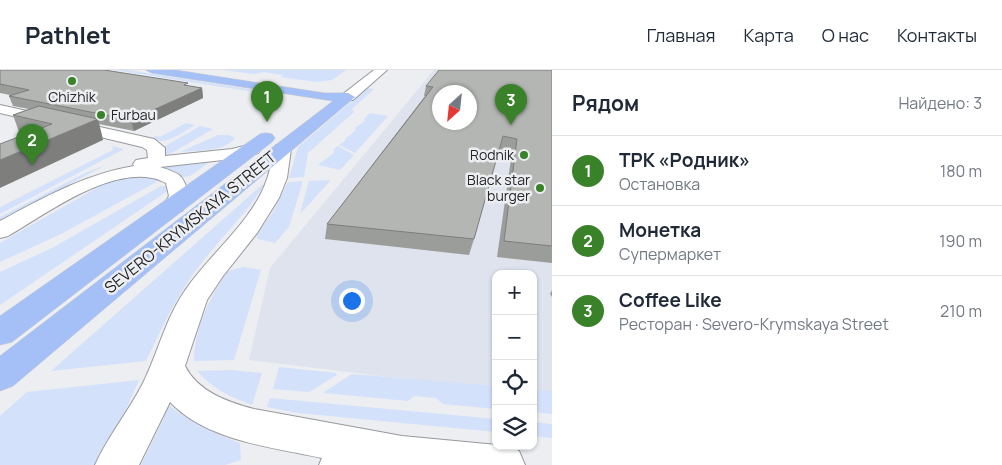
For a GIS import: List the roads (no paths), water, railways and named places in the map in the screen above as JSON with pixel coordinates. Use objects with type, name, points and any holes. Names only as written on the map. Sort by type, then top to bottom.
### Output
[{"type":"main road","points":[[152,70],[336,93]]},
{"type":"main road","points":[[192,70],[336,93]]},
{"type":"main road","name":"SEVERO-KRYMSKAYA STREET","points":[[4,372],[328,111],[336,93]]},
{"type":"main road","name":"SEVERO-KRYMSKAYA STREET","points":[[0,333],[252,149],[336,93]]},
{"type":"street","name":"SEVERO-KRYMSKAYA STREET","points":[[336,93],[381,70]]},
{"type":"street","points":[[0,109],[148,143],[156,148],[156,156],[159,162]]},
{"type":"street","points":[[0,231],[93,179],[114,162],[148,143]]},
{"type":"street","points":[[93,179],[159,162],[232,154],[252,149]]},
{"type":"street","points":[[116,465],[138,429],[168,367],[184,317],[194,299],[207,278],[265,206],[277,181],[282,149]]},
{"type":"street","points":[[93,179],[130,172],[159,172],[175,180],[179,196],[174,206]]},
{"type":"street","points":[[168,367],[176,384],[192,400],[223,417],[254,426],[402,455],[504,465]]},
{"type":"street","points":[[340,465],[402,455]]},
{"type":"place","name":"Chizhik","points":[[72,81]]},
{"type":"place","name":"Furbau","points":[[101,115]]},
{"type":"place","name":"ТРК «Родник»","points":[[267,122]]},
{"type":"place","name":"Coffee Like","points":[[511,125]]},
{"type":"place","name":"Rodnik","points":[[524,155]]},
{"type":"place","name":"Монетка","points":[[32,165]]},
{"type":"place","name":"Black star burger","points":[[540,188]]}]
